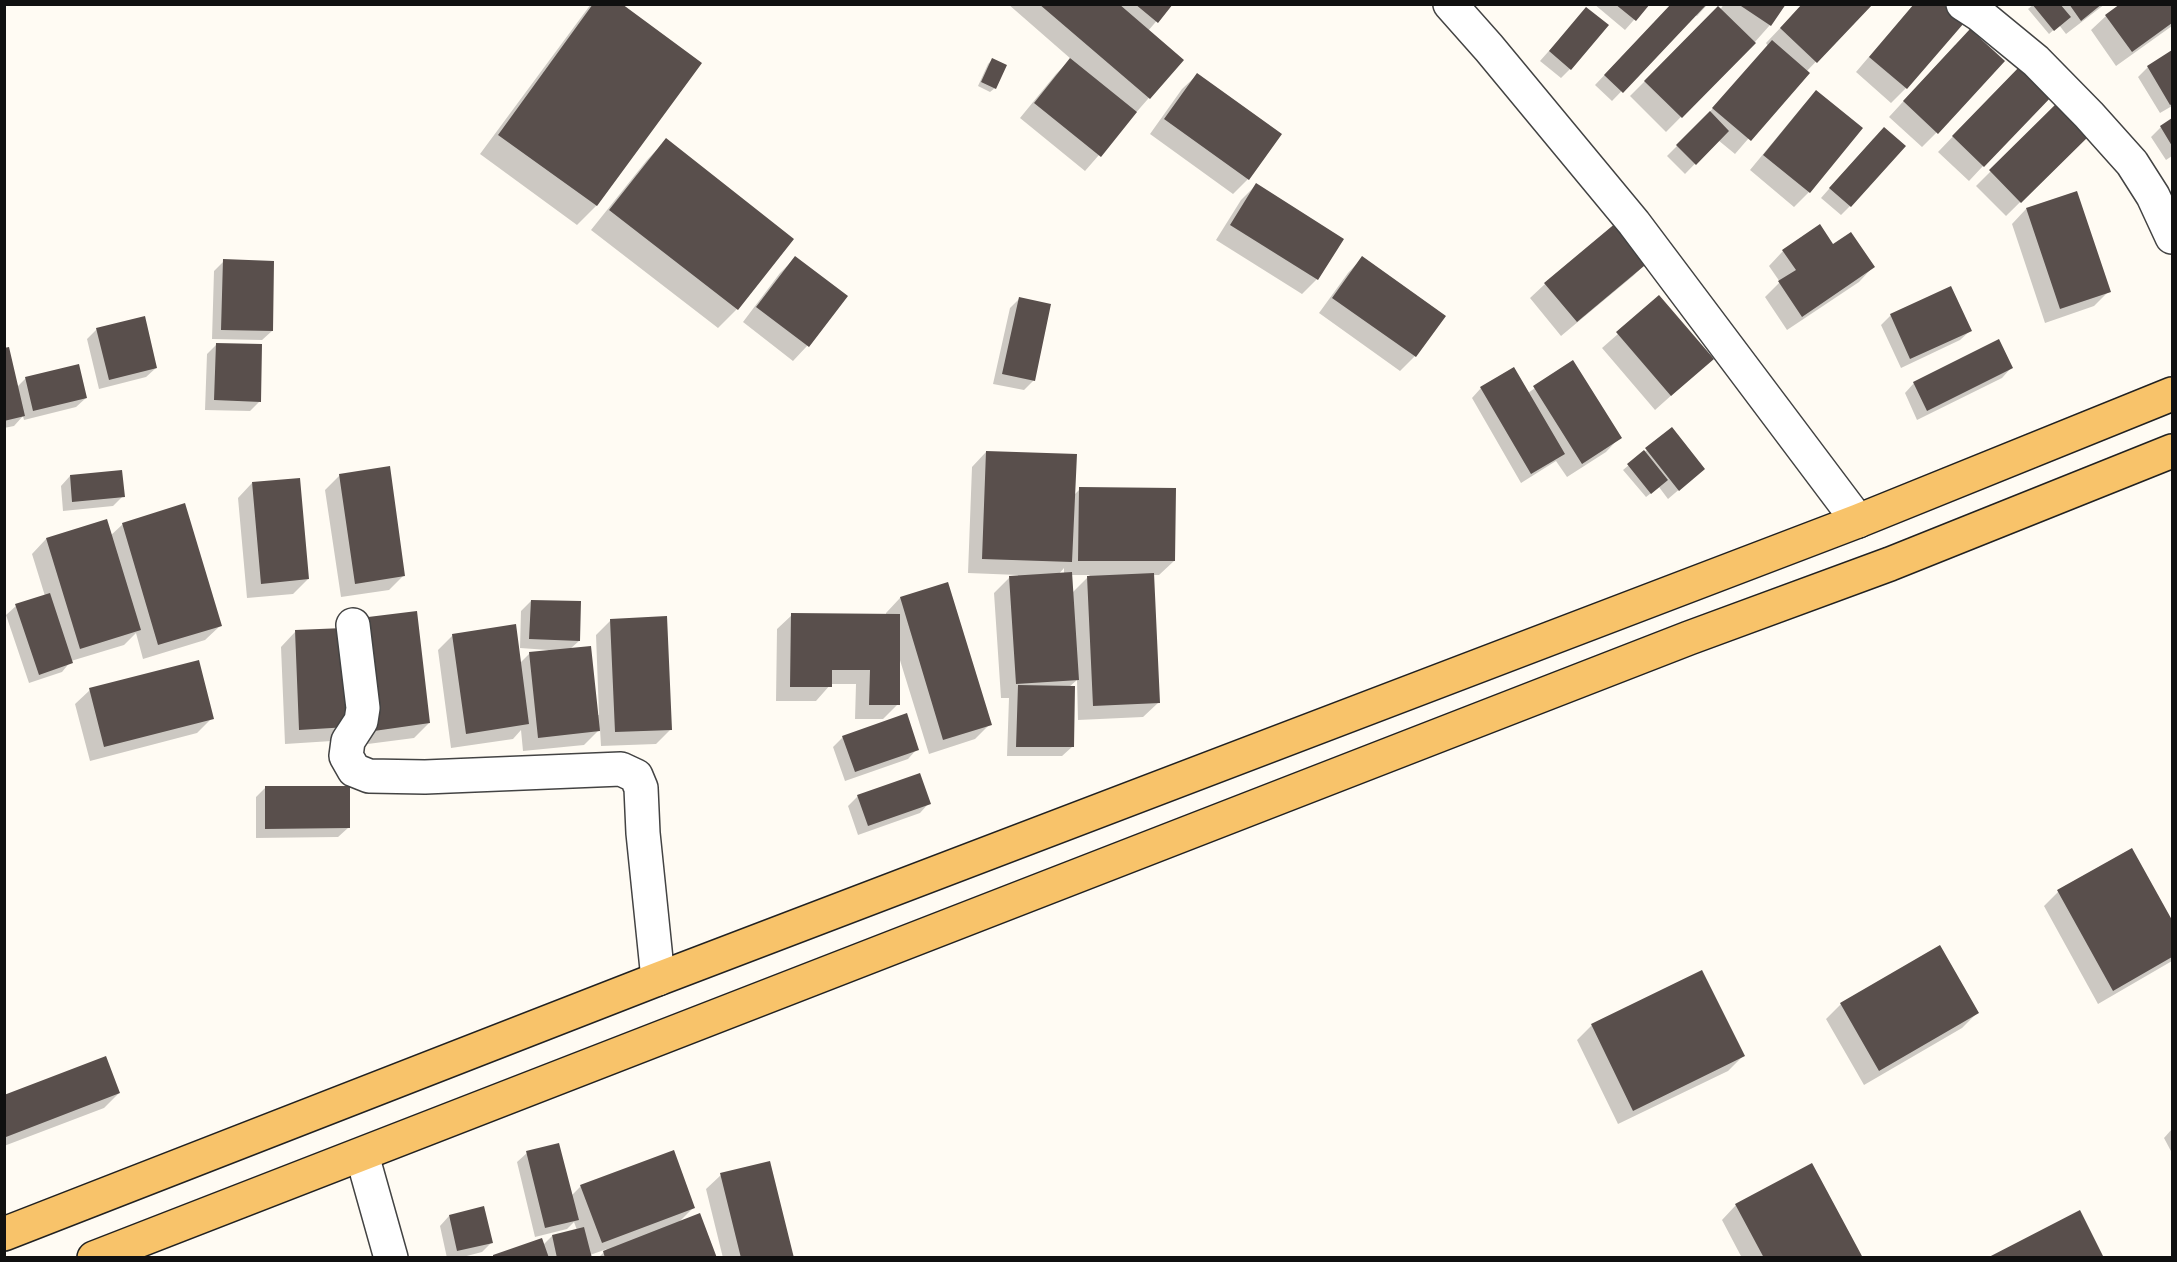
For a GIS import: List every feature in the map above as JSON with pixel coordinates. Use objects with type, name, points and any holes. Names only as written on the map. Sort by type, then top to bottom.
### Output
[{"type":"main road","points":[[4,1234],[658,979],[1858,521],[2172,394]]},
{"type":"main road","points":[[94,1257],[362,1155],[646,1042],[1678,642],[1890,564],[2172,451]]},
{"type":"street","points":[[1450,4],[1634,223],[1858,521]]},
{"type":"street","points":[[1963,4],[2036,61],[2089,115],[2132,163],[2153,196],[2172,237]]},
{"type":"street","points":[[353,625],[363,708],[361,721],[348,741],[346,756],[354,770],[369,776],[424,777],[621,769],[636,776],[641,788],[643,832],[658,979]]},
{"type":"street","points":[[362,1155],[391,1257]]},
{"type":"building","points":[[593,4],[622,4],[702,63],[597,206],[498,135]]},
{"type":"building","points":[[1039,4],[1119,4],[1184,60],[1150,99]]},
{"type":"building","points":[[1135,4],[1173,4],[1158,23]]},
{"type":"building","points":[[1615,4],[1650,4],[1636,21]]},
{"type":"building","points":[[1671,4],[1707,4],[1623,93],[1604,75]]},
{"type":"building","points":[[1738,4],[1786,4],[1771,26]]},
{"type":"building","points":[[1802,4],[1873,4],[1817,63],[1780,28]]},
{"type":"building","points":[[1914,4],[1943,4],[1964,23],[1907,89],[1869,57]]},
{"type":"building","points":[[2032,4],[2060,4],[2071,17],[2054,31]]},
{"type":"building","points":[[2069,4],[2102,4],[2081,21]]},
{"type":"building","points":[[2120,4],[2172,4],[2172,23],[2132,52],[2105,15]]},
{"type":"building","points":[[1718,6],[1756,43],[1682,118],[1644,81]]},
{"type":"building","points":[[1586,7],[1609,25],[1571,70],[1549,51]]},
{"type":"building","points":[[1970,29],[2005,61],[1938,134],[1903,101]]},
{"type":"building","points":[[1772,40],[1810,73],[1751,141],[1712,108]]},
{"type":"building","points":[[2172,50],[2172,104],[2170,105],[2147,66]]},
{"type":"building","points":[[992,58],[1007,65],[996,89],[981,82]]},
{"type":"building","points":[[1070,58],[1137,112],[1101,157],[1034,103]]},
{"type":"building","points":[[2022,64],[2054,94],[1984,167],[1952,136]]},
{"type":"building","points":[[1197,73],[1282,134],[1249,180],[1164,119]]},
{"type":"building","points":[[1816,90],[1863,128],[1810,193],[1763,155]]},
{"type":"building","points":[[2060,100],[2092,133],[2021,203],[1989,170]]},
{"type":"building","points":[[1710,111],[1729,131],[1696,165],[1676,145]]},
{"type":"building","points":[[2172,118],[2172,146],[2160,126]]},
{"type":"building","points":[[1884,127],[1906,146],[1851,207],[1829,188]]},
{"type":"building","points":[[666,138],[794,239],[738,310],[609,210]]},
{"type":"building","points":[[1256,183],[1344,239],[1318,280],[1230,225]]},
{"type":"building","points":[[2077,191],[2111,292],[2060,309],[2026,208]]},
{"type":"building","points":[[1617,222],[1650,261],[1577,322],[1544,283]]},
{"type":"building","points":[[1820,224],[1833,244],[1851,232],[1875,267],[1802,317],[1778,281],[1796,270],[1782,250]]},
{"type":"building","points":[[795,256],[848,296],[809,347],[756,307]]},
{"type":"building","points":[[1362,256],[1446,316],[1416,357],[1332,298]]},
{"type":"building","points":[[223,259],[274,261],[273,331],[221,330]]},
{"type":"building","points":[[1951,286],[1972,331],[1910,359],[1890,314]]},
{"type":"building","points":[[1659,295],[1714,359],[1671,396],[1616,332]]},
{"type":"building","points":[[1019,297],[1051,304],[1035,381],[1002,374]]},
{"type":"building","points":[[145,316],[157,368],[109,380],[96,328]]},
{"type":"building","points":[[1999,339],[2013,368],[1927,411],[1913,382]]},
{"type":"building","points":[[216,343],[262,344],[261,402],[214,400]]},
{"type":"building","points":[[9,347],[25,416],[4,421],[4,348]]},
{"type":"building","points":[[1573,360],[1622,438],[1582,464],[1533,386]]},
{"type":"building","points":[[79,364],[87,398],[33,411],[25,377]]},
{"type":"building","points":[[1514,367],[1565,454],[1531,474],[1480,387]]},
{"type":"building","points":[[1672,427],[1705,469],[1679,491],[1645,448]]},
{"type":"building","points":[[1644,450],[1668,480],[1651,494],[1627,464]]},
{"type":"building","points":[[986,451],[1077,454],[1072,562],[982,559]]},
{"type":"building","points":[[390,466],[405,576],[355,584],[339,474]]},
{"type":"building","points":[[122,470],[125,497],[72,502],[70,475]]},
{"type":"building","points":[[300,478],[309,579],[261,584],[252,482]]},
{"type":"building","points":[[1079,487],[1176,488],[1175,561],[1078,561]]},
{"type":"building","points":[[185,503],[222,626],[158,645],[122,523]]},
{"type":"building","points":[[107,519],[141,630],[80,649],[46,538]]},
{"type":"building","points":[[1072,572],[1079,680],[1016,684],[1009,576]]},
{"type":"building","points":[[1154,573],[1160,703],[1093,706],[1087,576]]},
{"type":"building","points":[[948,582],[992,725],[943,740],[900,597]]},
{"type":"building","points":[[50,593],[73,663],[39,675],[15,604]]},
{"type":"building","points":[[531,600],[581,601],[580,641],[529,639]]},
{"type":"building","points":[[417,611],[430,723],[374,731],[360,618]]},
{"type":"building","points":[[791,613],[900,614],[900,705],[869,705],[870,670],[832,670],[832,687],[790,687]]},
{"type":"building","points":[[667,616],[672,730],[615,732],[610,619]]},
{"type":"building","points":[[516,624],[529,724],[466,734],[452,634]]},
{"type":"building","points":[[344,628],[348,727],[299,730],[295,630]]},
{"type":"building","points":[[591,646],[600,731],[538,738],[529,652]]},
{"type":"building","points":[[199,660],[214,719],[104,747],[89,688]]},
{"type":"building","points":[[1018,685],[1075,686],[1074,747],[1016,747]]},
{"type":"building","points":[[907,713],[919,750],[855,772],[842,736]]},
{"type":"building","points":[[920,773],[931,804],[868,826],[857,795]]},
{"type":"building","points":[[265,786],[350,786],[350,828],[265,829]]},
{"type":"building","points":[[2132,848],[2172,920],[2172,957],[2113,991],[2057,890]]},
{"type":"building","points":[[1940,945],[1979,1013],[1879,1071],[1840,1003]]},
{"type":"building","points":[[1702,970],[1745,1056],[1633,1111],[1591,1024]]},
{"type":"building","points":[[106,1056],[120,1093],[6,1137],[4,1095]]},
{"type":"building","points":[[559,1143],[579,1220],[545,1228],[526,1151]]},
{"type":"building","points":[[674,1150],[695,1208],[602,1243],[580,1185]]},
{"type":"building","points":[[770,1161],[794,1258],[741,1258],[720,1173]]},
{"type":"building","points":[[1812,1163],[1863,1258],[1764,1258],[1735,1204]]},
{"type":"building","points":[[484,1206],[493,1243],[457,1251],[449,1215]]},
{"type":"building","points":[[2080,1210],[2104,1258],[1987,1258]]},
{"type":"building","points":[[700,1213],[717,1258],[605,1258],[603,1251]]},
{"type":"building","points":[[584,1227],[592,1258],[557,1258],[552,1235]]},
{"type":"building","points":[[542,1238],[549,1258],[493,1258],[493,1255]]}]
